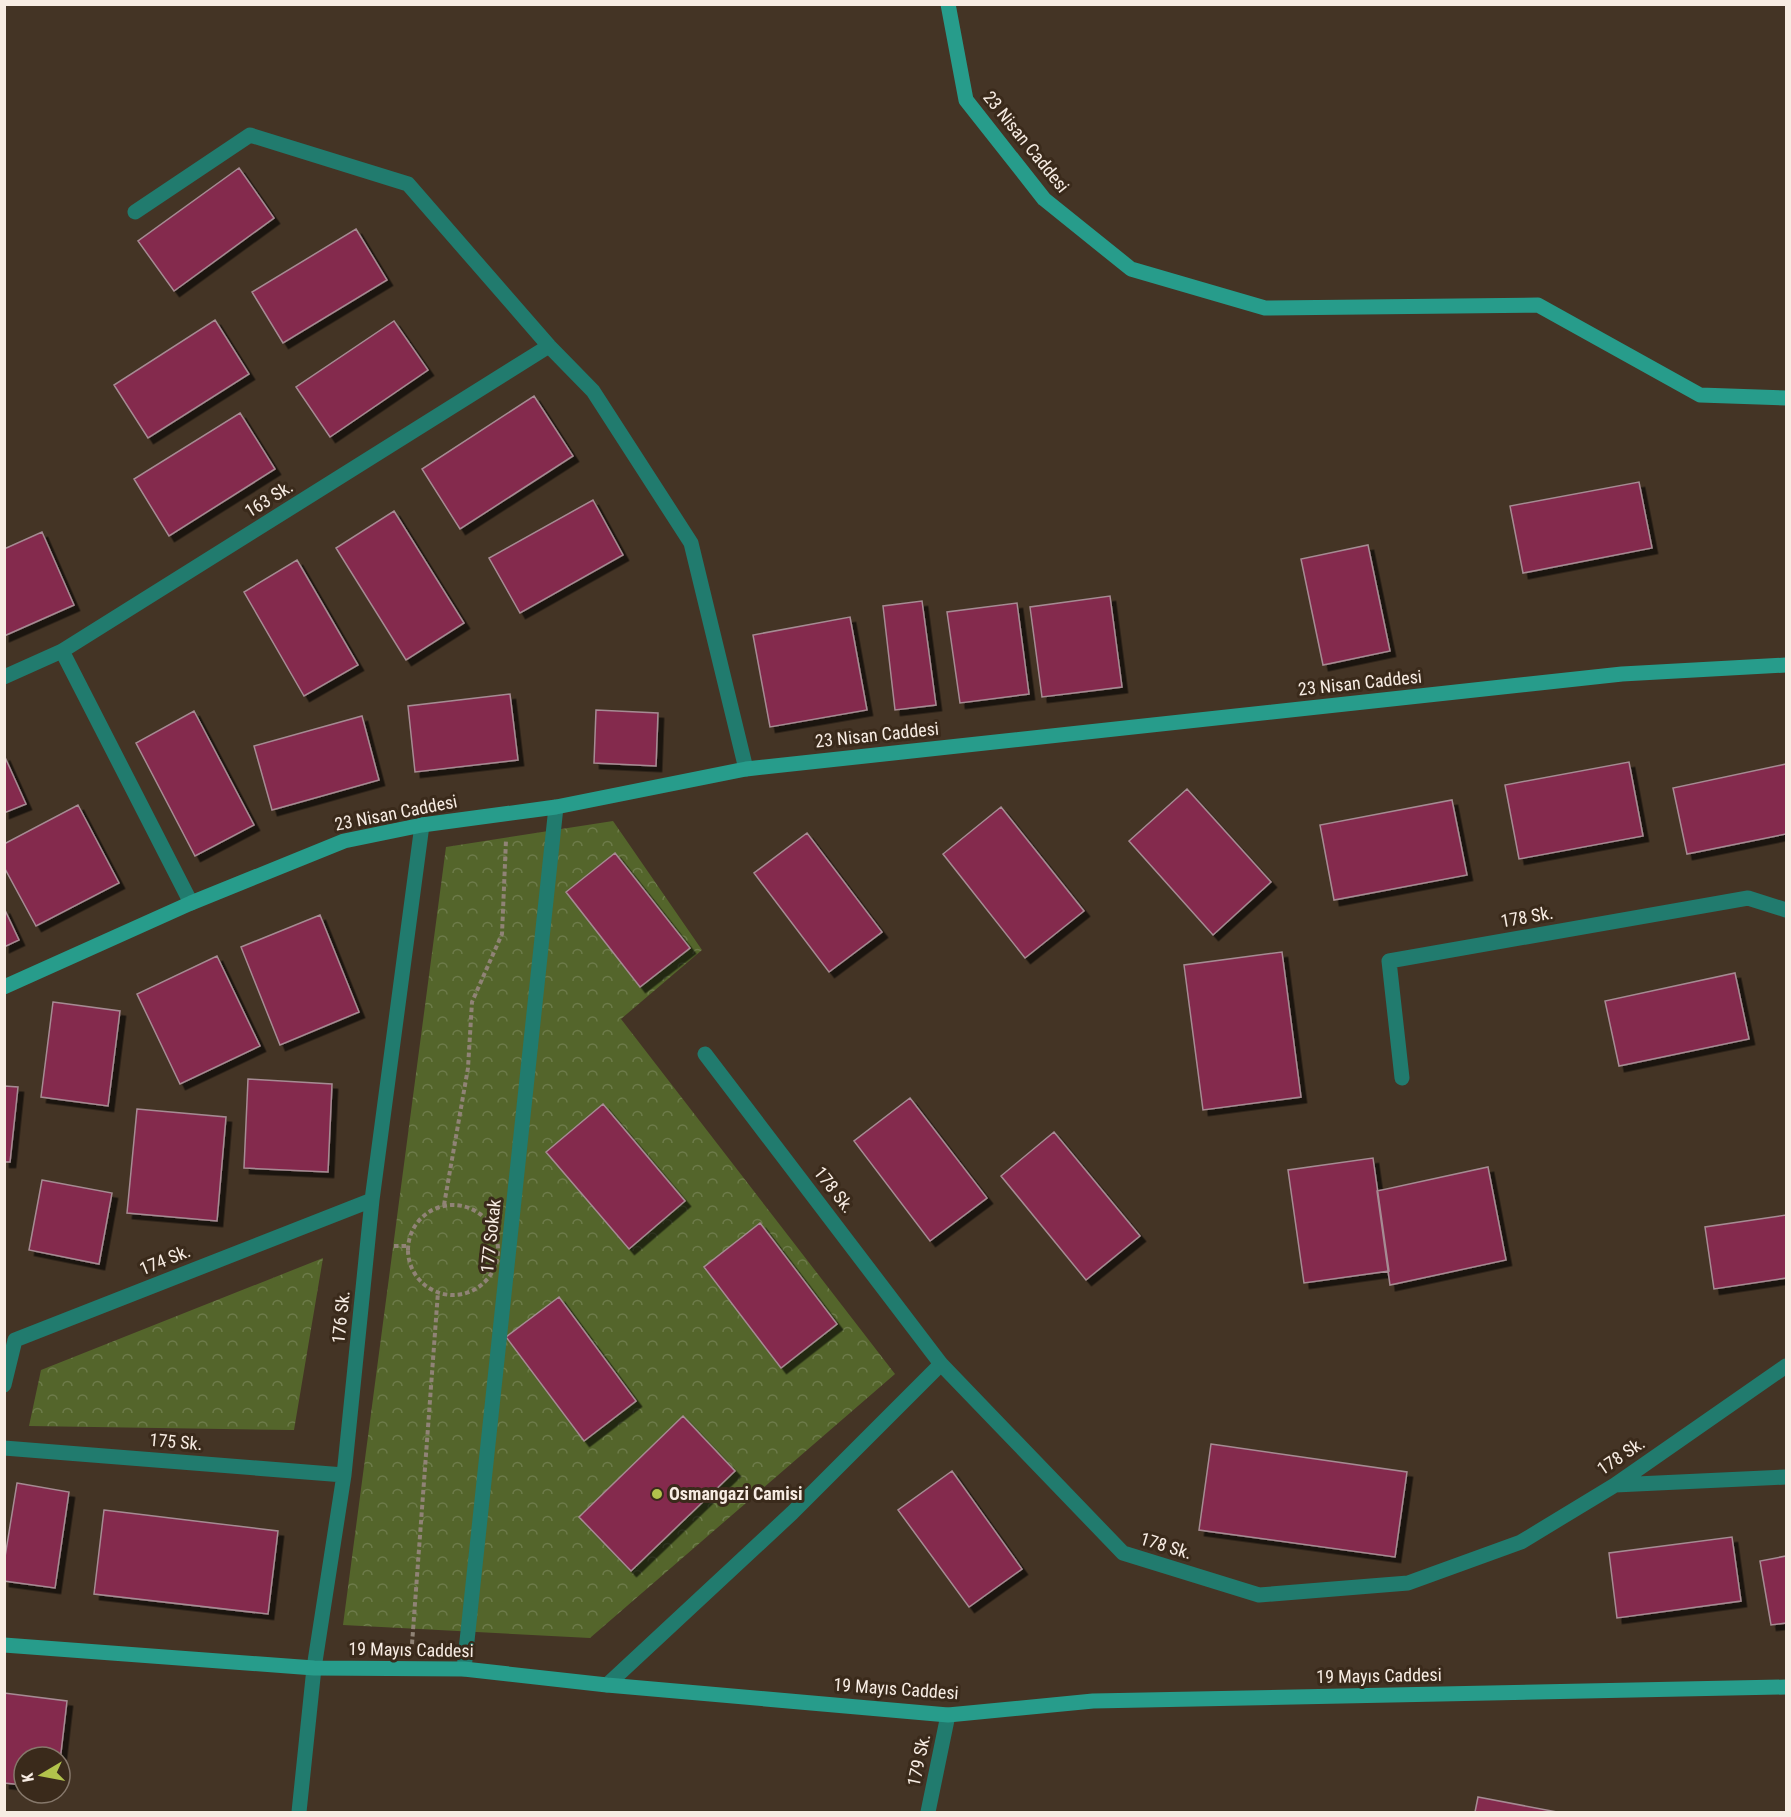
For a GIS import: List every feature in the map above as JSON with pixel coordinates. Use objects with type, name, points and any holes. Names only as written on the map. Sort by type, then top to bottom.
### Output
[{"type":"street","name":"23 Nisan Caddesi","points":[[948,4],[966,100],[1044,199],[1131,268],[1265,308],[1538,305],[1700,395],[1786,398]]},
{"type":"street","points":[[135,212],[250,135],[408,184],[549,346],[593,392],[691,543],[747,769]]},
{"type":"street","name":"163 Sk.","points":[[4,677],[62,651],[549,346]]},
{"type":"street","points":[[62,651],[191,903]]},
{"type":"street","name":"23 Nisan Caddesi","points":[[4,987],[191,903],[344,841],[422,825],[556,807],[747,769],[1622,674],[1786,665]]},
{"type":"street","name":"177 Sokak","points":[[464,1669],[556,807]]},
{"type":"street","name":"176 Sk.","points":[[299,1812],[314,1668],[344,1475],[372,1200],[422,825]]},
{"type":"street","name":"178 Sk.","points":[[1402,1078],[1389,961],[1748,898],[1786,910]]},
{"type":"street","name":"178 Sk.","points":[[705,1054],[940,1364],[1123,1553],[1259,1595],[1408,1583],[1521,1542],[1615,1485],[1786,1366]]},
{"type":"street","name":"174 Sk.","points":[[4,1385],[15,1340],[372,1200]]},
{"type":"street","points":[[608,1685],[792,1513],[940,1364]]},
{"type":"street","name":"175 Sk.","points":[[4,1448],[344,1475]]},
{"type":"street","points":[[1615,1485],[1786,1477]]},
{"type":"street","name":"19 Mayıs Caddesi","points":[[4,1645],[314,1668],[464,1669],[608,1685],[948,1715],[1093,1701],[1786,1687]]},
{"type":"street","name":"179 Sk.","points":[[928,1812],[948,1715]]},
{"type":"path","points":[[444,1205],[468,1068],[472,1002],[502,934],[507,813]]},
{"type":"path","points":[[444,1205],[459,1205],[473,1209],[485,1218],[493,1230],[497,1245],[496,1260],[491,1274],[481,1285],[460,1293],[438,1292],[424,1285],[415,1274],[409,1260],[408,1246],[411,1232],[419,1219],[431,1210],[444,1205]]},
{"type":"path","points":[[410,1669],[438,1292]]},
{"type":"green space","points":[[613,821],[702,950],[621,1019],[895,1374],[590,1638],[343,1625],[446,847]]},
{"type":"green space","points":[[323,1258],[294,1430],[29,1426],[41,1370]]},
{"type":"building","points":[[239,168],[274,218],[174,291],[138,241]]},
{"type":"building","points":[[356,229],[387,280],[283,343],[252,292]]},
{"type":"building","points":[[215,320],[249,374],[148,438],[114,385]]},
{"type":"building","points":[[394,321],[428,370],[330,437],[296,387]]},
{"type":"building","points":[[534,396],[573,456],[460,529],[422,469]]},
{"type":"building","points":[[240,413],[275,469],[169,536],[134,479]]},
{"type":"building","points":[[1639,482],[1652,548],[1523,573],[1510,506]]},
{"type":"building","points":[[593,500],[623,555],[520,613],[489,558]]},
{"type":"building","points":[[394,511],[464,623],[406,660],[336,548]]},
{"type":"building","points":[[42,532],[74,605],[4,636],[4,549]]},
{"type":"building","points":[[1368,545],[1390,651],[1323,665],[1301,559]]},
{"type":"building","points":[[297,560],[358,665],[304,696],[244,592]]},
{"type":"building","points":[[1110,596],[1122,687],[1042,697],[1030,607]]},
{"type":"building","points":[[922,601],[936,705],[895,710],[883,606]]},
{"type":"building","points":[[1017,603],[1029,694],[960,703],[947,612]]},
{"type":"building","points":[[850,617],[867,710],[770,727],[753,635]]},
{"type":"building","points":[[510,694],[518,760],[415,772],[408,706]]},
{"type":"building","points":[[596,710],[658,713],[656,766],[594,763]]},
{"type":"building","points":[[194,711],[254,825],[195,856],[136,743]]},
{"type":"building","points":[[362,716],[379,780],[272,810],[254,746]]},
{"type":"building","points":[[4,755],[26,804],[4,813]]},
{"type":"building","points":[[1629,762],[1643,836],[1519,859],[1505,785]]},
{"type":"building","points":[[1786,764],[1786,834],[1687,854],[1673,788]]},
{"type":"building","points":[[1187,789],[1271,882],[1213,935],[1129,841]]},
{"type":"building","points":[[1452,800],[1467,875],[1334,900],[1320,825]]},
{"type":"building","points":[[78,805],[119,883],[36,926],[4,867],[4,844]]},
{"type":"building","points":[[1001,807],[1084,911],[1025,958],[943,854]]},
{"type":"building","points":[[807,833],[882,932],[829,972],[754,873]]},
{"type":"building","points":[[615,853],[690,948],[640,987],[566,892]]},
{"type":"building","points":[[4,908],[19,940],[4,947]]},
{"type":"building","points":[[320,915],[359,1012],[280,1045],[241,947]]},
{"type":"building","points":[[1282,952],[1301,1097],[1203,1110],[1184,965]]},
{"type":"building","points":[[217,956],[260,1046],[180,1084],[137,994]]},
{"type":"building","points":[[1735,973],[1749,1039],[1619,1066],[1605,1001]]},
{"type":"building","points":[[53,1002],[120,1011],[108,1106],[41,1097]]},
{"type":"building","points":[[248,1079],[332,1084],[328,1172],[244,1168]]},
{"type":"building","points":[[4,1086],[18,1087],[10,1162],[4,1162]]},
{"type":"building","points":[[910,1098],[987,1198],[930,1241],[854,1141]]},
{"type":"building","points":[[603,1104],[685,1201],[629,1249],[546,1152]]},
{"type":"building","points":[[137,1109],[226,1117],[217,1221],[127,1213]]},
{"type":"building","points":[[1054,1132],[1140,1236],[1086,1280],[1001,1176]]},
{"type":"building","points":[[1373,1158],[1389,1271],[1304,1283],[1288,1170]]},
{"type":"building","points":[[1488,1167],[1506,1260],[1390,1285],[1377,1191]]},
{"type":"building","points":[[42,1180],[112,1193],[99,1264],[29,1250]]},
{"type":"building","points":[[1786,1215],[1786,1278],[1714,1289],[1705,1227]]},
{"type":"building","points":[[760,1223],[837,1324],[781,1368],[704,1267]]},
{"type":"building","points":[[559,1297],[636,1401],[584,1441],[506,1337]]},
{"type":"building","name":"Osmangazi Camisi","points":[[683,1416],[735,1471],[631,1571],[579,1517]]},
{"type":"building","points":[[1211,1444],[1407,1472],[1395,1557],[1199,1530]]},
{"type":"building","points":[[952,1471],[1022,1569],[969,1607],[898,1510]]},
{"type":"building","points":[[17,1483],[69,1492],[55,1588],[4,1581],[4,1563]]},
{"type":"building","points":[[104,1510],[278,1531],[268,1614],[94,1594]]},
{"type":"building","points":[[1732,1537],[1741,1601],[1617,1618],[1609,1553]]},
{"type":"building","points":[[1786,1556],[1786,1623],[1771,1625],[1760,1561]]},
{"type":"building","points":[[4,1693],[67,1701],[62,1745],[12,1745],[12,1784],[4,1783]]},
{"type":"building","points":[[1478,1797],[1557,1812],[1475,1812]]},
{"type":"place","name":"Osmangazi Camisi","points":[[657,1494]]}]
